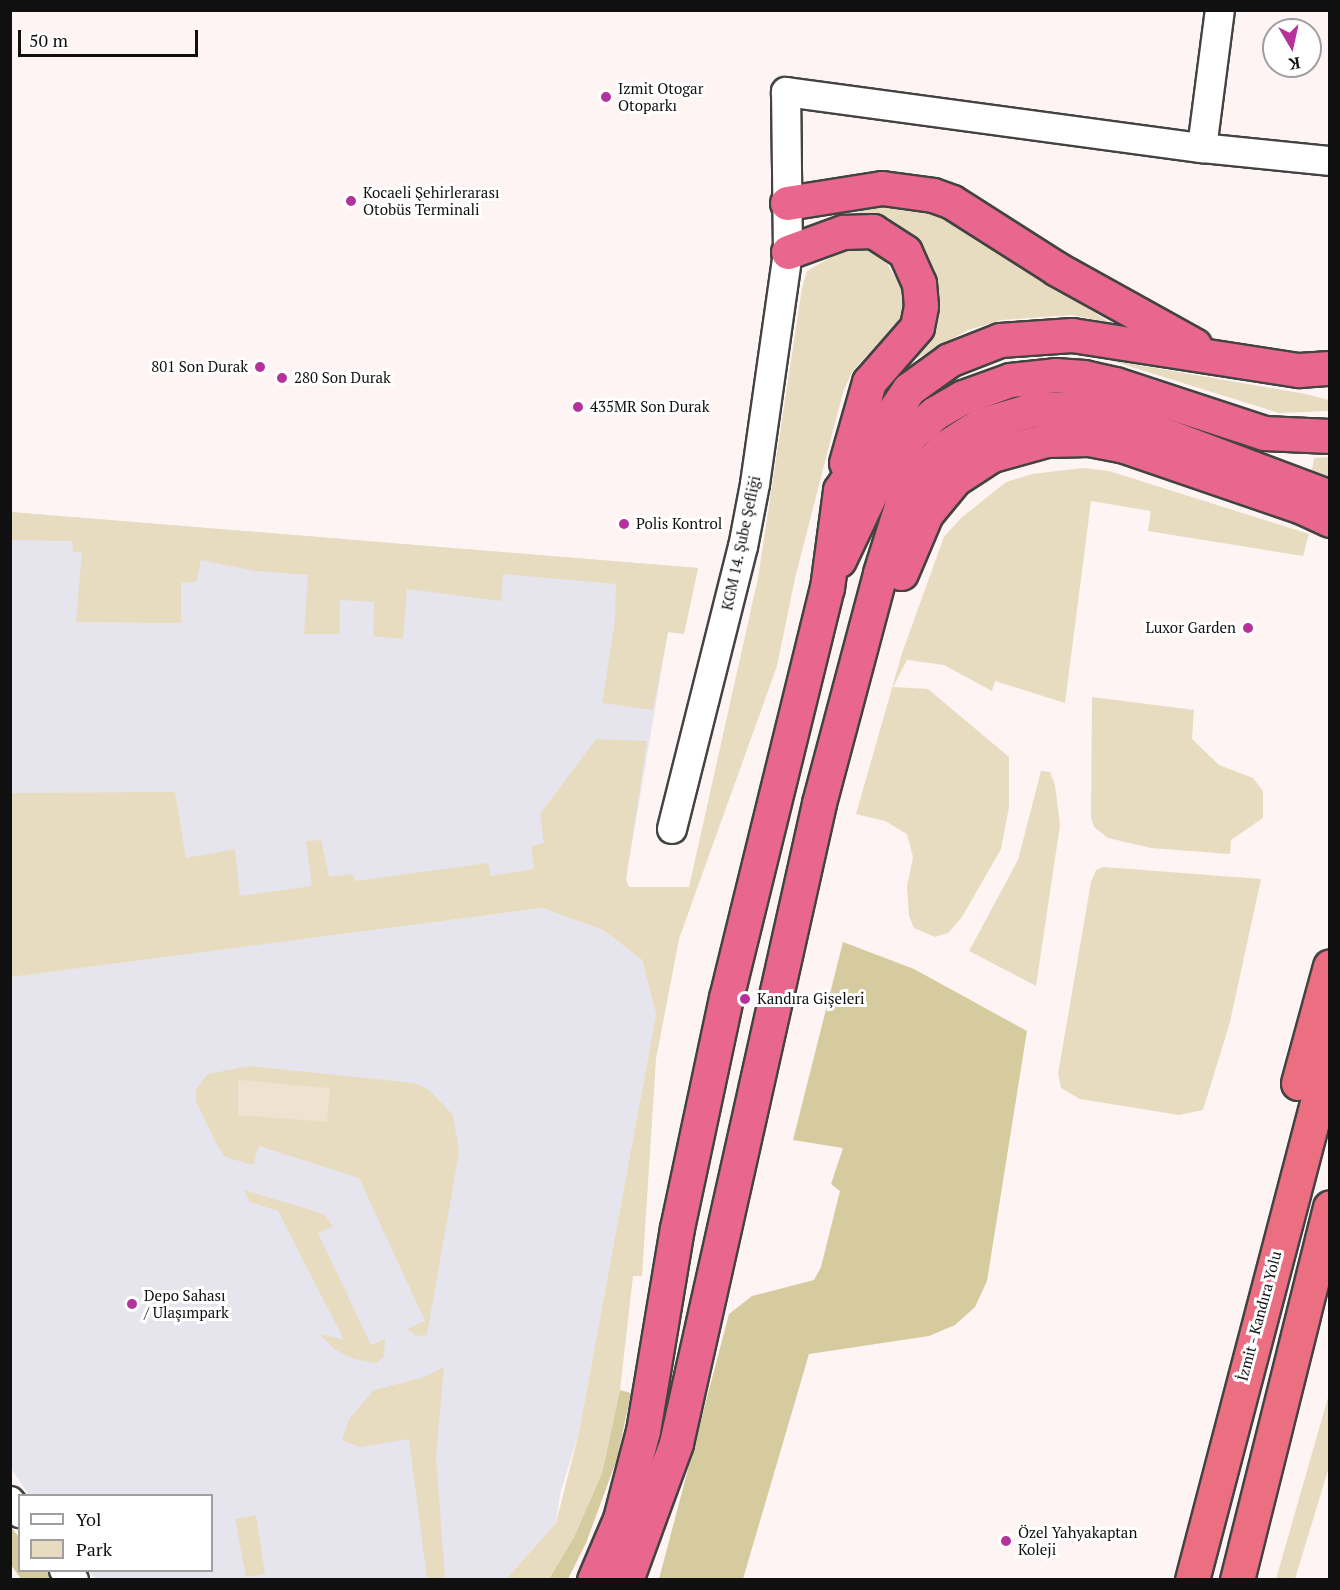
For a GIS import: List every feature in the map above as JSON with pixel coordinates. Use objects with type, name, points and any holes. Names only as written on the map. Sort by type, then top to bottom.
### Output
[{"type":"highway","points":[[787,203],[882,188],[933,195],[952,202],[1057,269],[1219,359]]},
{"type":"highway","points":[[594,1580],[620,1519],[643,1431],[676,1228],[726,998],[827,588],[840,490],[864,393],[875,373],[909,340],[916,327],[921,306],[919,283],[905,252],[873,231],[843,232],[788,252]]},
{"type":"highway","points":[[840,490],[909,389],[938,366],[987,344],[1019,336],[1072,335],[1219,359],[1314,369],[1329,383]]},
{"type":"highway","points":[[827,588],[878,478],[900,446],[935,413],[993,385],[1025,377],[1077,376],[1115,384],[1264,433],[1329,436]]},
{"type":"highway","points":[[626,1580],[676,1443],[819,803],[863,646],[893,595],[931,506],[963,473],[1013,447],[1057,439],[1109,441],[1319,505]]},
{"type":"highway","points":[[1252,1341],[1270,1190],[1329,966]]},
{"type":"highway","name":"İzmit - Kandıra Yolu","points":[[1192,1580],[1208,1524],[1252,1341],[1329,1053]]},
{"type":"highway","points":[[1237,1580],[1329,1207]]},
{"type":"street","points":[[1220,10],[1202,148],[1329,161]]},
{"type":"street","name":"KGM 14. Şube Şefliği","points":[[672,829],[749,518],[788,252],[786,92],[1202,148]]},
{"type":"shaded area","points":[[10,512],[698,568],[684,634],[668,632],[626,879],[11,960]]},
{"type":"shaded area","points":[[542,908],[603,930],[642,960],[656,1014],[579,1432],[560,1494],[556,1523],[506,1579],[98,1580],[89,1572],[213,1572],[213,1494],[28,1494],[11,1468],[10,977]]},
{"type":"shaded area","points":[[843,942],[914,969],[1027,1031],[987,1281],[975,1307],[955,1325],[929,1336],[809,1354],[743,1579],[659,1579],[729,1314],[752,1296],[814,1280],[821,1267],[840,1191],[831,1184],[843,1148],[793,1140]]},
{"type":"shaded area","points":[[238,1080],[330,1088],[327,1122],[238,1115]]},
{"type":"shaded area","points":[[620,1390],[631,1393],[617,1459],[586,1543],[568,1579],[549,1579],[574,1537],[602,1473]]},
{"type":"shaded area","points":[[10,1526],[18,1536],[18,1572],[47,1572],[55,1579],[21,1579],[11,1565]]},
{"type":"green space","points":[[886,203],[914,207],[945,218],[1111,323],[1072,315],[1002,320],[968,330],[916,359],[934,332],[938,316],[936,274],[915,237],[893,221],[878,214],[860,215],[856,208]]},
{"type":"green space","points":[[845,249],[864,249],[883,257],[904,292],[901,317],[852,372],[843,392],[795,578],[777,666],[679,939],[656,1059],[642,1276],[633,1276],[620,1390],[602,1473],[574,1537],[549,1579],[506,1579],[556,1523],[579,1432],[656,1014],[642,960],[603,930],[542,908],[11,977],[10,793],[175,792],[186,858],[235,849],[240,896],[312,886],[306,841],[321,840],[329,877],[353,874],[355,881],[488,863],[491,876],[534,869],[531,846],[544,843],[540,814],[596,739],[647,741],[626,879],[629,887],[689,887],[758,578],[802,288],[807,271]]},
{"type":"green space","points":[[1109,360],[1306,394],[1329,400],[1329,411],[1279,413]]},
{"type":"green space","points":[[1329,457],[1329,477],[1312,470],[1314,458]]},
{"type":"green space","points":[[1083,468],[1109,471],[1309,534],[1303,556],[1148,531],[1151,511],[1091,501],[1065,703],[995,681],[992,691],[944,665],[907,660],[893,687],[928,689],[1009,757],[1009,807],[1001,849],[962,917],[948,933],[935,937],[914,928],[909,916],[907,887],[913,857],[907,834],[885,821],[856,814],[902,653],[944,537],[961,518],[1006,482],[1032,474]]},
{"type":"green space","points":[[11,512],[698,568],[684,634],[668,632],[653,709],[645,709],[602,703],[615,621],[616,584],[503,574],[501,601],[407,589],[403,639],[373,636],[374,602],[340,600],[339,634],[304,634],[308,575],[256,571],[201,560],[196,582],[181,583],[181,623],[76,622],[82,552],[73,552],[72,541],[11,540]]},
{"type":"green space","points":[[1092,697],[1194,710],[1192,739],[1219,765],[1253,778],[1263,791],[1263,818],[1231,840],[1230,854],[1151,848],[1108,838],[1094,827],[1091,818]]},
{"type":"green space","points":[[1041,771],[1050,772],[1055,785],[1060,825],[1036,986],[969,951],[1018,860]]},
{"type":"green space","points":[[1104,867],[1261,879],[1230,1022],[1203,1110],[1179,1115],[1080,1099],[1061,1088],[1058,1074],[1091,882],[1096,870]]},
{"type":"green space","points":[[249,1066],[414,1083],[429,1090],[453,1115],[459,1152],[427,1335],[416,1336],[407,1329],[425,1321],[359,1178],[259,1146],[253,1165],[225,1157],[217,1145],[196,1101],[196,1089],[208,1074]]},
{"type":"green space","points":[[244,1190],[324,1214],[333,1226],[318,1233],[371,1345],[385,1339],[384,1356],[376,1363],[353,1359],[334,1349],[320,1334],[344,1340],[278,1211],[250,1202]]},
{"type":"green space","points":[[444,1367],[436,1456],[445,1579],[427,1579],[409,1439],[360,1447],[342,1440],[349,1419],[374,1390],[421,1378]]},
{"type":"green space","points":[[1329,1394],[1329,1467],[1295,1579],[1276,1579]]},
{"type":"green space","points":[[256,1515],[265,1574],[246,1577],[235,1519]]},
{"type":"place","name":"Izmit Otogar Otoparkı","points":[[606,97]]},
{"type":"place","name":"Kocaeli Şehirlerarası Otobüs Terminali","points":[[351,201]]},
{"type":"place","name":"801 Son Durak","points":[[260,367]]},
{"type":"place","name":"280 Son Durak","points":[[282,378]]},
{"type":"place","name":"435MR Son Durak","points":[[578,407]]},
{"type":"place","name":"Polis Kontrol","points":[[624,524]]},
{"type":"place","name":"Luxor Garden","points":[[1248,628]]},
{"type":"place","name":"Kandıra Gişeleri","points":[[745,999]]},
{"type":"place","name":"Depo Sahası / Ulaşımpark","points":[[132,1304]]},
{"type":"place","name":"Özel Yahyakaptan Koleji","points":[[1006,1541]]}]
